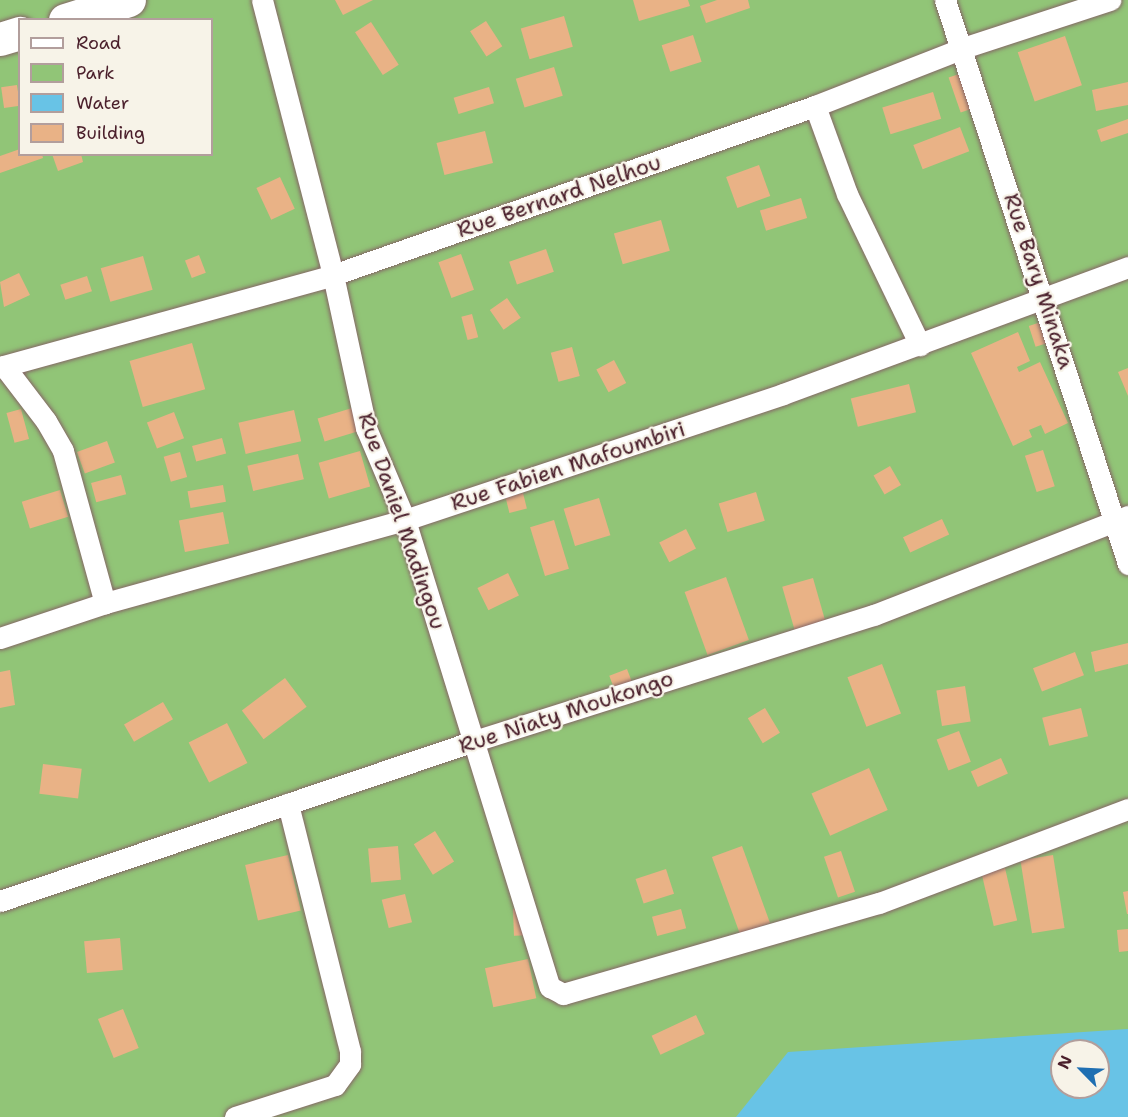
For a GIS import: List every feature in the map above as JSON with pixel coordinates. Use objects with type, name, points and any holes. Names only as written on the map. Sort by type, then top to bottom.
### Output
[{"type":"highway","points":[[71,18],[129,0]]},
{"type":"highway","points":[[0,39],[18,34]]},
{"type":"street","name":"Rue Daniel Madingou","points":[[262,0],[333,275],[366,428],[405,520],[550,987],[563,994],[879,903],[1128,809]]},
{"type":"street","name":"Rue Bary Minaka","points":[[945,0],[1121,518],[1128,564]]},
{"type":"street","name":"Rue Bernard Nelhou","points":[[2,367],[333,275],[815,106],[963,48],[1110,0]]},
{"type":"street","points":[[815,106],[847,194],[920,345]]},
{"type":"street","name":"Rue Fabien Mafoumbiri","points":[[0,638],[105,603],[405,520],[920,345],[1044,296],[1128,267]]},
{"type":"street","points":[[2,367],[46,421],[63,451],[105,603]]},
{"type":"street","name":"Rue Niaty Moukongo","points":[[0,901],[474,741],[874,615],[1121,518]]},
{"type":"street","points":[[235,1117],[335,1085],[350,1064],[350,1051],[288,804]]},
{"type":"green space","points":[[0,0],[1128,0],[1128,1117],[0,1117]]},
{"type":"water","points":[[1128,1029],[1128,1117],[736,1117],[788,1052]]},
{"type":"building","points":[[335,0],[373,0],[343,15]]},
{"type":"building","points":[[633,0],[688,0],[690,6],[639,21]]},
{"type":"building","points":[[717,0],[748,0],[750,8],[706,23],[700,6]]},
{"type":"building","points":[[564,16],[573,47],[530,59],[521,28]]},
{"type":"building","points":[[486,21],[502,46],[486,57],[470,31]]},
{"type":"building","points":[[371,22],[399,65],[383,75],[355,32]]},
{"type":"building","points":[[693,35],[702,62],[670,72],[662,45]]},
{"type":"building","points":[[1065,36],[1082,85],[1035,101],[1018,52]]},
{"type":"building","points":[[554,67],[563,96],[525,107],[516,79]]},
{"type":"building","points":[[959,74],[971,109],[961,113],[949,78]]},
{"type":"building","points":[[1128,82],[1128,105],[1096,111],[1092,90]]},
{"type":"building","points":[[17,85],[18,106],[4,108],[1,87]]},
{"type":"building","points":[[489,87],[494,103],[459,114],[454,98]]},
{"type":"building","points":[[933,92],[941,119],[891,134],[882,107]]},
{"type":"building","points":[[1128,119],[1128,133],[1101,142],[1097,130]]},
{"type":"building","points":[[960,127],[969,151],[923,169],[913,145]]},
{"type":"building","points":[[485,131],[493,163],[444,175],[436,143]]},
{"type":"building","points":[[18,150],[18,156],[42,156],[43,158],[0,173],[0,156]]},
{"type":"building","points":[[53,156],[82,156],[83,162],[58,171]]},
{"type":"building","points":[[759,165],[770,196],[737,208],[726,177]]},
{"type":"building","points":[[280,177],[295,209],[271,220],[256,188]]},
{"type":"building","points":[[801,198],[807,218],[766,231],[760,211]]},
{"type":"building","points":[[661,220],[670,251],[623,264],[614,234]]},
{"type":"building","points":[[546,249],[554,272],[517,284],[509,262]]},
{"type":"building","points":[[461,254],[474,290],[451,298],[438,262]]},
{"type":"building","points":[[199,255],[206,273],[192,278],[185,260]]},
{"type":"building","points":[[143,256],[153,290],[110,302],[101,268]]},
{"type":"building","points":[[19,273],[30,295],[4,307],[0,282]]},
{"type":"building","points":[[87,276],[92,291],[65,300],[60,285]]},
{"type":"building","points":[[507,298],[521,318],[504,330],[490,310]]},
{"type":"building","points":[[472,314],[478,337],[468,340],[461,317]]},
{"type":"building","points":[[1044,321],[1051,342],[1036,347],[1029,326]]},
{"type":"building","points":[[1018,332],[1030,361],[1017,367],[1019,372],[1040,362],[1068,423],[1045,434],[1041,425],[1029,430],[1032,437],[1013,446],[971,353]]},
{"type":"building","points":[[192,343],[205,389],[143,407],[130,361]]},
{"type":"building","points":[[572,347],[580,376],[559,382],[551,353]]},
{"type":"building","points":[[614,360],[626,383],[609,392],[596,369]]},
{"type":"building","points":[[1128,368],[1128,396],[1118,372]]},
{"type":"building","points":[[909,384],[916,412],[858,427],[851,399]]},
{"type":"building","points":[[352,408],[359,431],[325,441],[318,419]]},
{"type":"building","points":[[21,409],[29,439],[15,443],[7,413]]},
{"type":"building","points":[[294,410],[301,441],[246,454],[238,423]]},
{"type":"building","points":[[174,412],[184,438],[157,449],[147,422]]},
{"type":"building","points":[[222,438],[226,453],[196,461],[192,446]]},
{"type":"building","points":[[107,441],[115,463],[85,474],[77,452]]},
{"type":"building","points":[[1043,450],[1055,486],[1037,492],[1025,456]]},
{"type":"building","points":[[360,451],[370,487],[329,498],[319,463]]},
{"type":"building","points":[[180,452],[187,477],[171,482],[164,457]]},
{"type":"building","points":[[298,454],[304,479],[253,491],[247,466]]},
{"type":"building","points":[[890,466],[901,485],[885,495],[874,476]]},
{"type":"building","points":[[121,475],[126,494],[96,502],[91,483]]},
{"type":"building","points":[[223,485],[226,502],[190,508],[188,491]]},
{"type":"building","points":[[60,490],[68,517],[30,528],[22,502]]},
{"type":"building","points":[[756,492],[765,521],[727,532],[719,503]]},
{"type":"building","points":[[523,493],[527,509],[509,513],[506,497]]},
{"type":"building","points":[[599,498],[610,535],[575,546],[564,509]]},
{"type":"building","points":[[223,512],[229,543],[185,552],[179,521]]},
{"type":"building","points":[[942,519],[949,534],[910,553],[903,537]]},
{"type":"building","points":[[554,520],[569,569],[545,576],[530,527]]},
{"type":"building","points":[[686,529],[696,549],[669,562],[659,543]]},
{"type":"building","points":[[508,573],[519,595],[488,610],[477,588]]},
{"type":"building","points":[[726,577],[749,640],[708,655],[685,592]]},
{"type":"building","points":[[813,578],[826,624],[795,633],[782,587]]},
{"type":"building","points":[[1128,643],[1128,664],[1095,672],[1091,652]]},
{"type":"building","points":[[1075,652],[1084,675],[1042,691],[1033,668]]},
{"type":"building","points":[[882,664],[901,713],[866,727],[847,677]]},
{"type":"building","points":[[627,669],[637,695],[619,702],[609,676]]},
{"type":"building","points":[[10,670],[15,705],[0,708],[0,672]]},
{"type":"building","points":[[285,678],[307,707],[264,739],[242,710]]},
{"type":"building","points":[[965,686],[971,722],[942,726],[936,691]]},
{"type":"building","points":[[163,702],[173,719],[134,742],[124,724]]},
{"type":"building","points":[[765,708],[780,733],[763,743],[748,718]]},
{"type":"building","points":[[1081,708],[1088,736],[1049,746],[1042,718]]},
{"type":"building","points":[[227,723],[247,763],[209,783],[189,743]]},
{"type":"building","points":[[959,731],[971,762],[948,770],[937,740]]},
{"type":"building","points":[[1001,758],[1008,774],[978,787],[971,771]]},
{"type":"building","points":[[43,764],[82,769],[78,799],[39,794]]},
{"type":"building","points":[[869,768],[888,810],[830,836],[811,794]]},
{"type":"building","points":[[435,831],[454,862],[433,875],[414,844]]},
{"type":"building","points":[[398,846],[401,880],[371,882],[368,849]]},
{"type":"building","points":[[742,846],[770,923],[740,934],[712,857]]},
{"type":"building","points":[[841,851],[855,892],[838,898],[824,857]]},
{"type":"building","points":[[288,855],[301,911],[258,920],[245,865]]},
{"type":"building","points":[[1053,855],[1065,928],[1032,933],[1020,860]]},
{"type":"building","points":[[1005,868],[1017,921],[994,926],[982,873]]},
{"type":"building","points":[[666,869],[674,894],[644,904],[636,879]]},
{"type":"building","points":[[1128,891],[1128,914],[1127,914],[1123,892]]},
{"type":"building","points":[[405,894],[412,922],[389,928],[382,900]]},
{"type":"building","points":[[535,908],[536,935],[514,936],[513,909]]},
{"type":"building","points":[[681,909],[686,928],[657,936],[652,917]]},
{"type":"building","points":[[1128,929],[1128,951],[1119,952],[1117,930]]},
{"type":"building","points":[[120,938],[123,970],[87,973],[84,941]]},
{"type":"building","points":[[528,959],[536,998],[493,1007],[485,968]]},
{"type":"building","points":[[123,1009],[139,1048],[114,1058],[98,1019]]},
{"type":"building","points":[[696,1015],[705,1034],[660,1055],[652,1036]]}]
